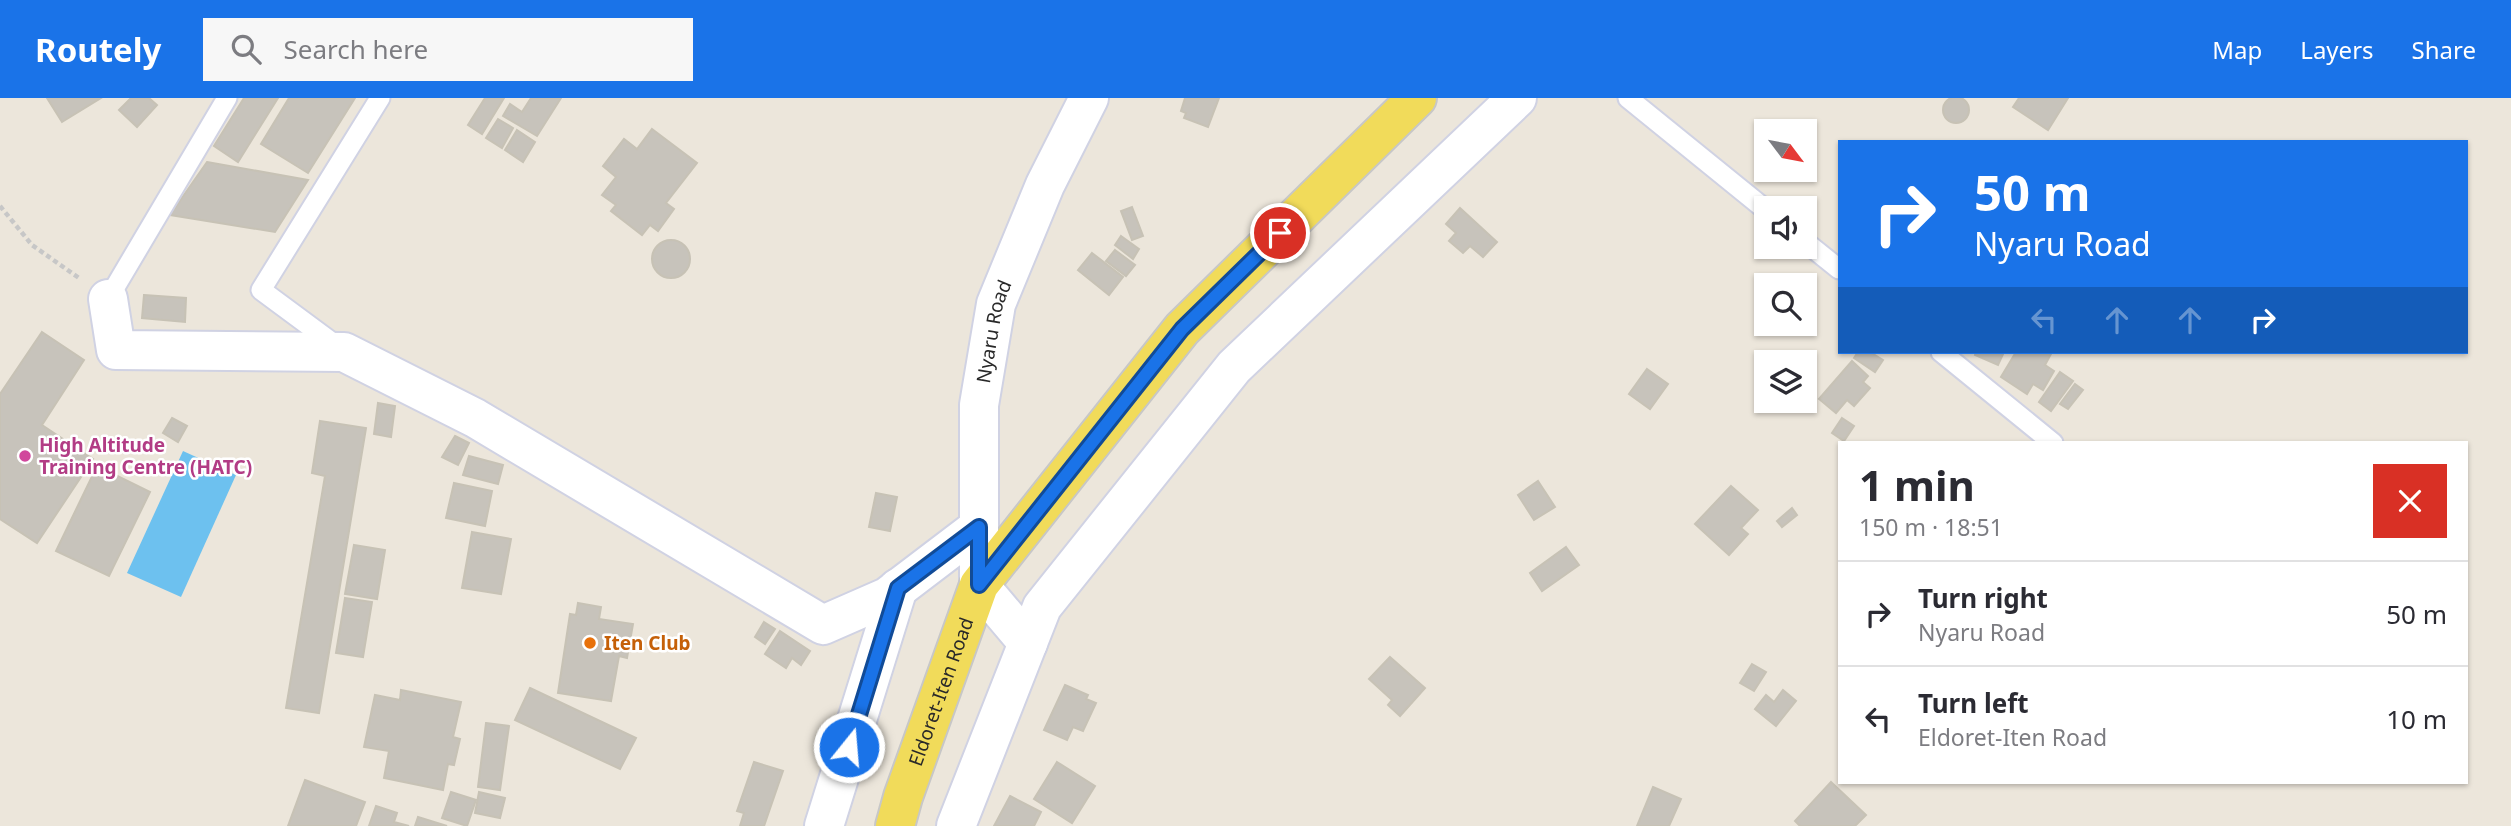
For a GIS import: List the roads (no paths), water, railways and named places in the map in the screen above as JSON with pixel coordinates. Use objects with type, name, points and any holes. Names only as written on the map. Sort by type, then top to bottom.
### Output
[{"type":"main road","name":"Eldoret-Iten Road","points":[[895,826],[979,585],[1182,329],[1418,98]]},
{"type":"street","name":"Nyaru Road","points":[[979,585],[979,405],[996,304],[1045,185],[1089,98]]},
{"type":"street","points":[[956,826],[1042,607],[1234,367],[1517,98]]},
{"type":"street","points":[[108,299],[116,350],[344,352],[475,418],[823,625],[887,597],[979,527]]},
{"type":"street","points":[[979,585],[1028,643]]},
{"type":"street","points":[[824,826],[898,588]]},
{"type":"lane","points":[[108,299],[227,98]]},
{"type":"lane","points":[[344,352],[261,290],[380,98]]},
{"type":"lane","points":[[1628,98],[1754,200]]},
{"type":"lane","points":[[1817,251],[1838,268]]},
{"type":"lane","points":[[1943,354],[2051,441]]},
{"type":"water","points":[[183,451],[236,475],[181,597],[127,573]]},
{"type":"place","name":"High Altitude Training Centre (HATC)","points":[[25,456]]},
{"type":"place","name":"Iten Club","points":[[590,643]]}]
